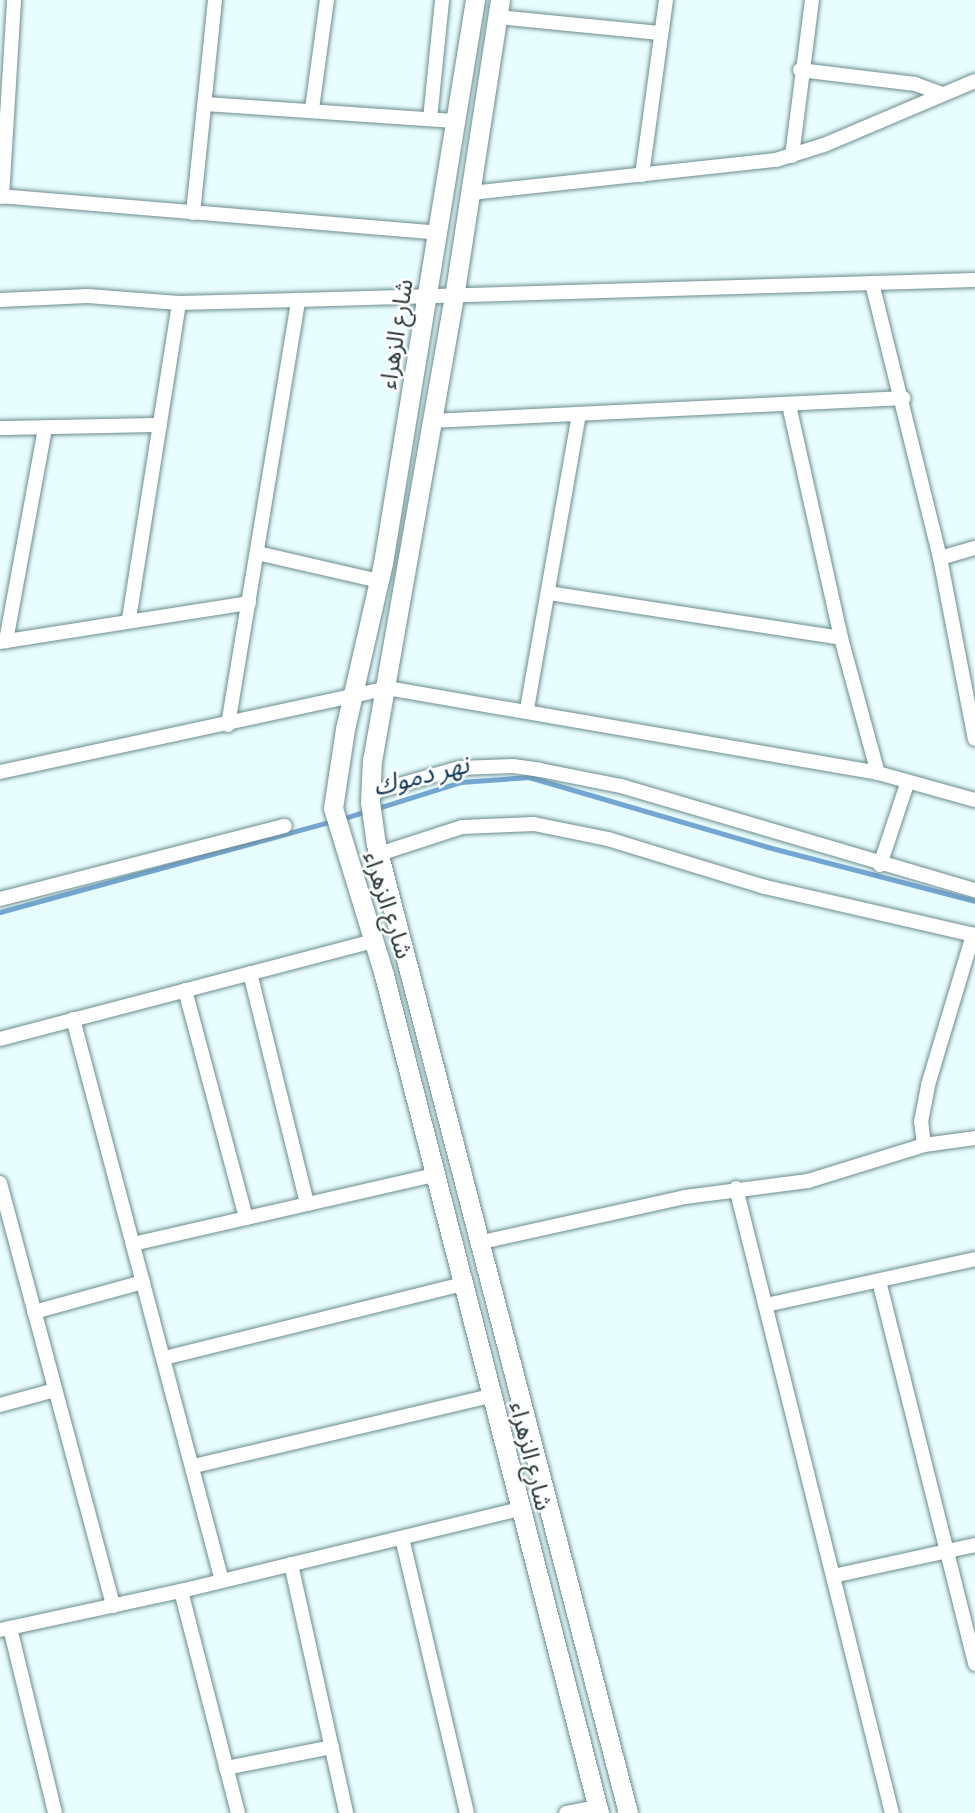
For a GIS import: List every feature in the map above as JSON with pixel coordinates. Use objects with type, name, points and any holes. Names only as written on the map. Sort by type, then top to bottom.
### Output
[{"type":"main road","name":"شارع الزهراء","points":[[475,0],[379,581],[352,698],[333,808],[374,941],[598,1810]]},
{"type":"main road","name":"شارع الزهراء","points":[[499,8],[433,421],[387,688],[372,759],[370,798],[377,849],[482,1242],[628,1813]]},
{"type":"main road","points":[[499,1433],[528,1425]]},
{"type":"main road","points":[[506,1460],[523,1453],[536,1455]]},
{"type":"street","points":[[14,0],[4,87],[1,197],[437,233]]},
{"type":"street","points":[[193,213],[215,0]]},
{"type":"street","points":[[312,109],[327,0]]},
{"type":"street","points":[[430,120],[442,0]]},
{"type":"street","points":[[642,175],[666,0]]},
{"type":"street","points":[[792,156],[800,70],[812,0]]},
{"type":"street","points":[[499,8],[660,33]]},
{"type":"street","points":[[800,70],[915,84],[943,94]]},
{"type":"street","points":[[471,193],[792,156],[975,81]]},
{"type":"street","points":[[205,104],[312,109],[454,121]]},
{"type":"street","points":[[0,300],[88,296],[179,303],[427,297],[695,285],[872,284],[975,279]]},
{"type":"street","points":[[872,284],[903,398],[940,558],[975,739]]},
{"type":"street","points":[[229,725],[298,300]]},
{"type":"street","points":[[129,619],[179,303]]},
{"type":"street","points":[[433,421],[903,398]]},
{"type":"street","points":[[789,405],[841,638],[878,772]]},
{"type":"street","points":[[527,709],[579,415]]},
{"type":"street","points":[[0,428],[160,425]]},
{"type":"street","points":[[46,429],[3,642],[129,619],[249,603]]},
{"type":"street","points":[[940,558],[975,548]]},
{"type":"street","points":[[257,553],[379,581]]},
{"type":"street","points":[[548,593],[841,638]]},
{"type":"street","points":[[0,772],[229,725],[387,688],[527,709],[878,772],[907,784],[975,800]]},
{"type":"street","points":[[370,798],[460,768],[513,766],[621,786],[880,865],[975,890]]},
{"type":"street","points":[[880,865],[907,784]]},
{"type":"street","points":[[377,849],[462,827],[534,824],[608,839],[765,887],[974,935],[928,1085],[921,1122],[924,1145]]},
{"type":"street","points":[[0,899],[285,826]]},
{"type":"street","points":[[0,1038],[374,941]]},
{"type":"street","points":[[250,973],[307,1204]]},
{"type":"street","points":[[185,990],[246,1218]]},
{"type":"street","points":[[73,1019],[194,1466],[222,1581]]},
{"type":"street","points":[[482,1242],[736,1188],[808,1181],[924,1145],[975,1138]]},
{"type":"street","points":[[133,1244],[435,1175]]},
{"type":"street","points":[[0,1183],[113,1606]]},
{"type":"street","points":[[736,1188],[892,1813]]},
{"type":"street","points":[[766,1305],[975,1259]]},
{"type":"street","points":[[879,1281],[975,1664]]},
{"type":"street","points":[[34,1312],[144,1282]]},
{"type":"street","points":[[164,1358],[462,1284]]},
{"type":"street","points":[[0,1405],[55,1390]]},
{"type":"street","points":[[194,1466],[490,1396]]},
{"type":"street","points":[[55,1813],[5,1629],[181,1591],[519,1509]]},
{"type":"street","points":[[402,1538],[467,1813]]},
{"type":"street","points":[[833,1576],[975,1545]]},
{"type":"street","points":[[291,1564],[346,1813]]},
{"type":"street","points":[[181,1591],[237,1813]]},
{"type":"street","points":[[226,1768],[331,1747]]},
{"type":"street","points":[[566,1813],[598,1810]]},
{"type":"waterway","name":"نهر دموك","points":[[375,809],[461,782],[529,777],[768,847],[975,901]]},
{"type":"waterway","name":"نهر دموك","points":[[342,819],[367,811]]},
{"type":"waterway","name":"نهر دموك","points":[[0,912],[330,822]]}]
